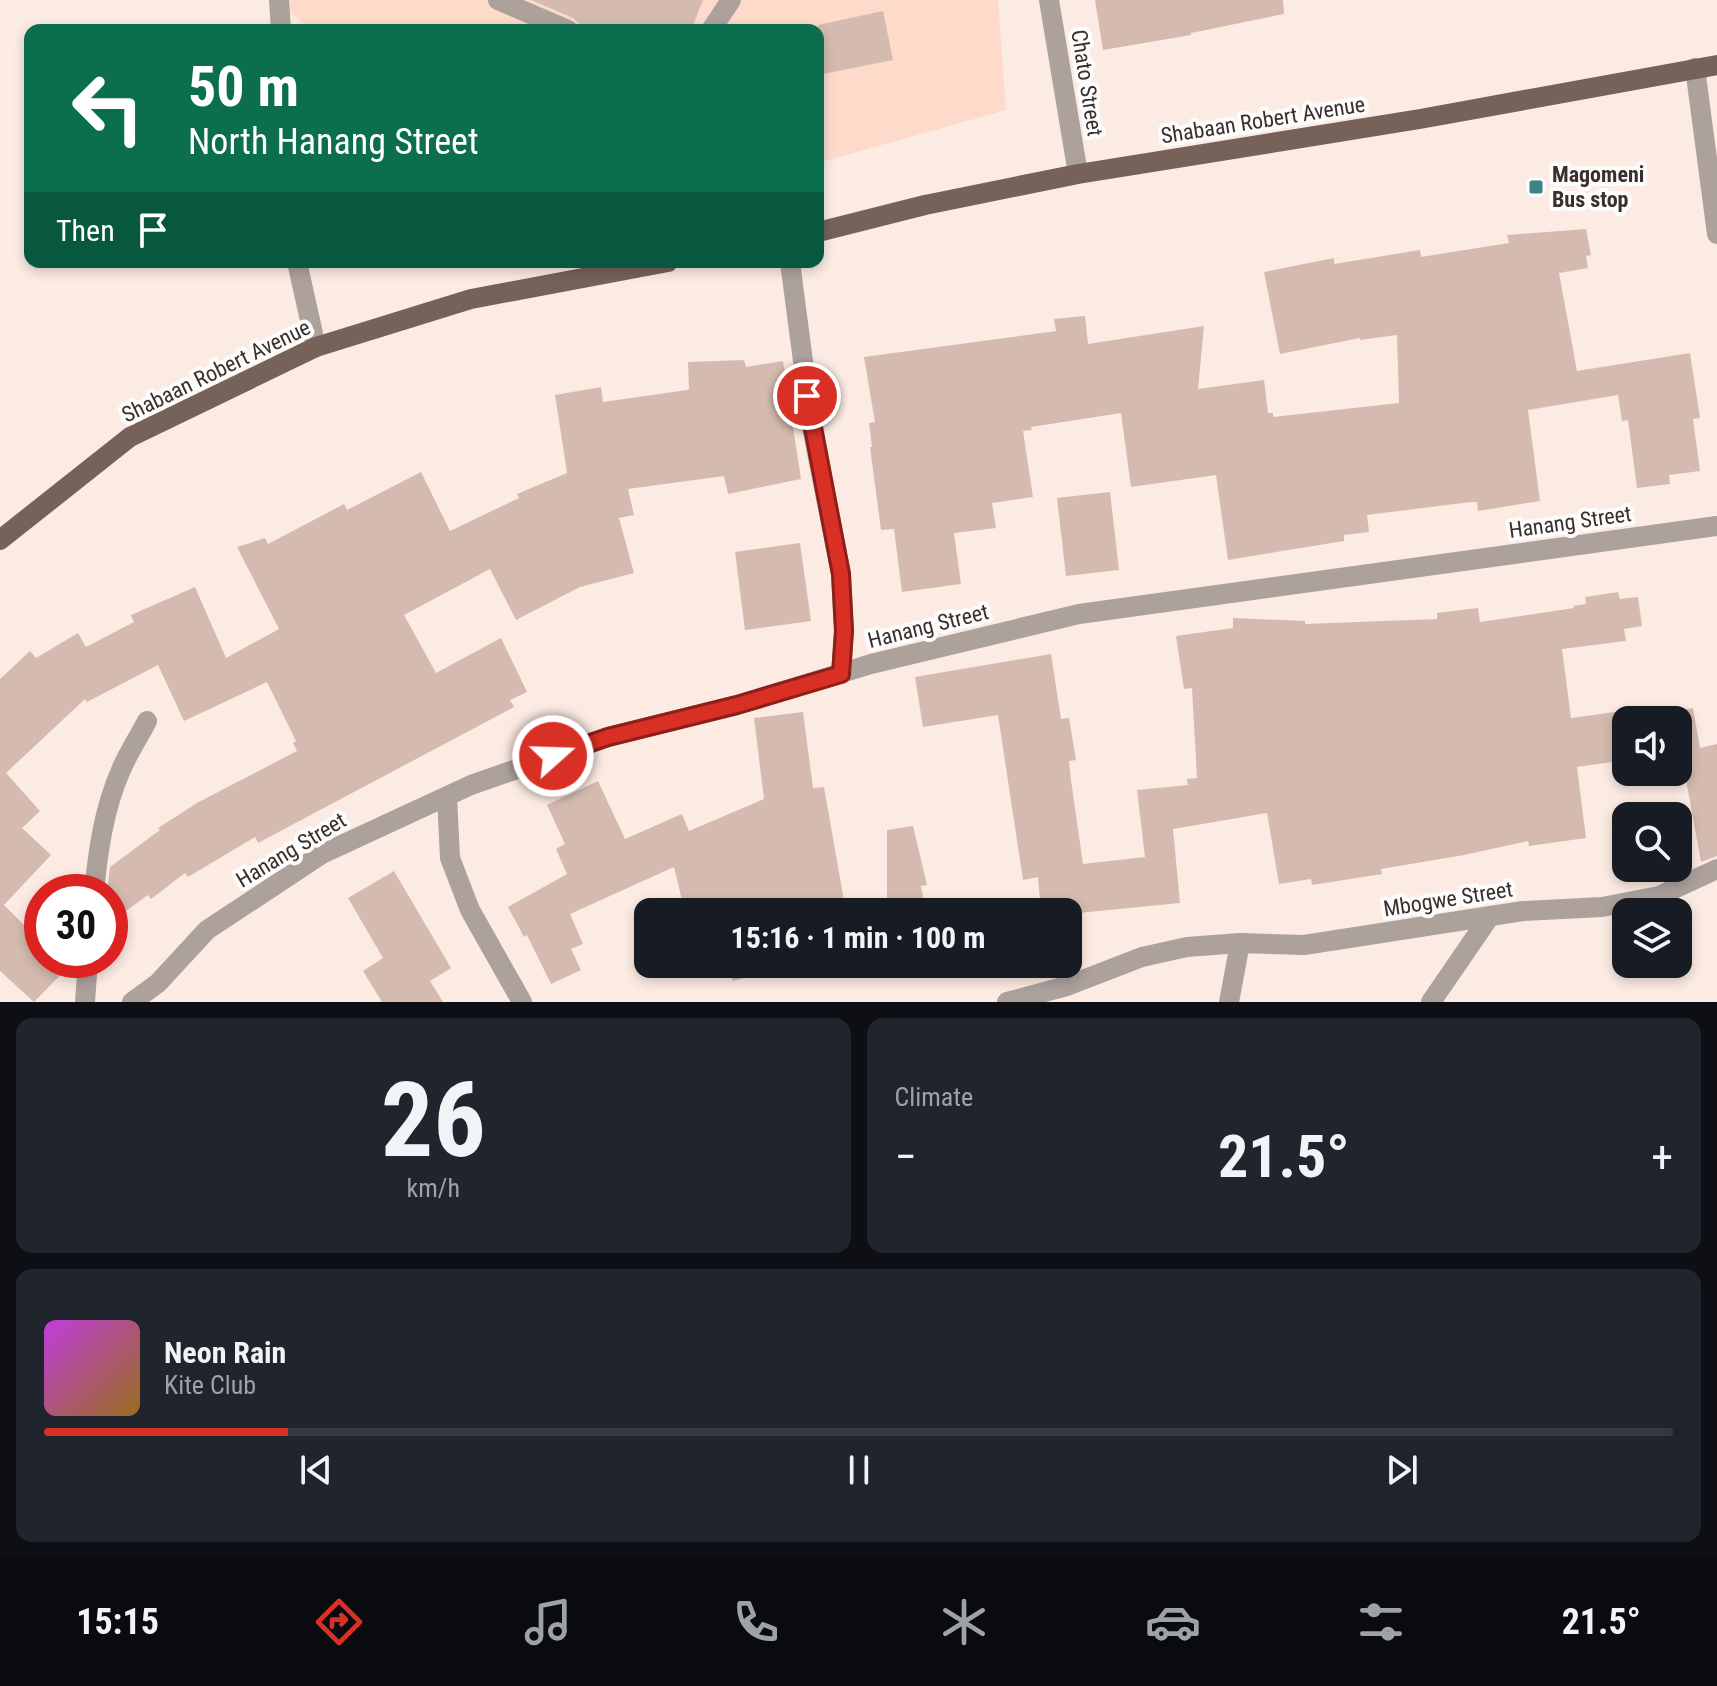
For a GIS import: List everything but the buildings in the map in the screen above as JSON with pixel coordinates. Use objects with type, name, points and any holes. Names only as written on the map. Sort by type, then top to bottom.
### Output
[{"type":"main road","name":"Shabaan Robert Avenue","points":[[824,230],[925,205],[1078,174],[1420,119],[1717,65]]},
{"type":"main road","name":"Shabaan Robert Avenue","points":[[0,540],[130,437],[316,347],[471,299],[636,268]]},
{"type":"street","points":[[279,0],[281,24]]},
{"type":"street","points":[[498,0],[554,24]]},
{"type":"street","points":[[715,24],[731,0]]},
{"type":"street","name":"Chato Street","points":[[1049,0],[1078,174]]},
{"type":"street","points":[[1695,68],[1717,234]]},
{"type":"street","points":[[298,268],[316,347]]},
{"type":"street","points":[[791,268],[811,422],[841,574],[844,631],[841,674]]},
{"type":"street","name":"Hanang Street","points":[[132,1002],[158,983],[207,930],[322,854],[471,785],[608,737],[737,705],[871,664],[1079,614],[1717,526]]},
{"type":"street","points":[[96,874],[102,830],[120,771],[147,721]]},
{"type":"street","points":[[447,796],[450,858],[470,910],[522,1002]]},
{"type":"street","name":"Mbogwe Street","points":[[1007,1002],[1067,986],[1142,957],[1187,947],[1240,943],[1304,945],[1523,911],[1602,907],[1659,896],[1717,869]]},
{"type":"street","points":[[1431,1002],[1490,916]]},
{"type":"street","points":[[1229,1002],[1240,943]]},
{"type":"street","points":[[85,1002],[87,978]]},
{"type":"shaded area","points":[[273,0],[998,0],[1006,110],[824,161],[824,24],[305,24]]},
{"type":"place","name":"Magomeni Bus stop","points":[[1536,187]]},
{"type":"route","points":[[553,756],[608,737],[737,705],[841,674],[844,631],[841,574],[807,396]]}]
